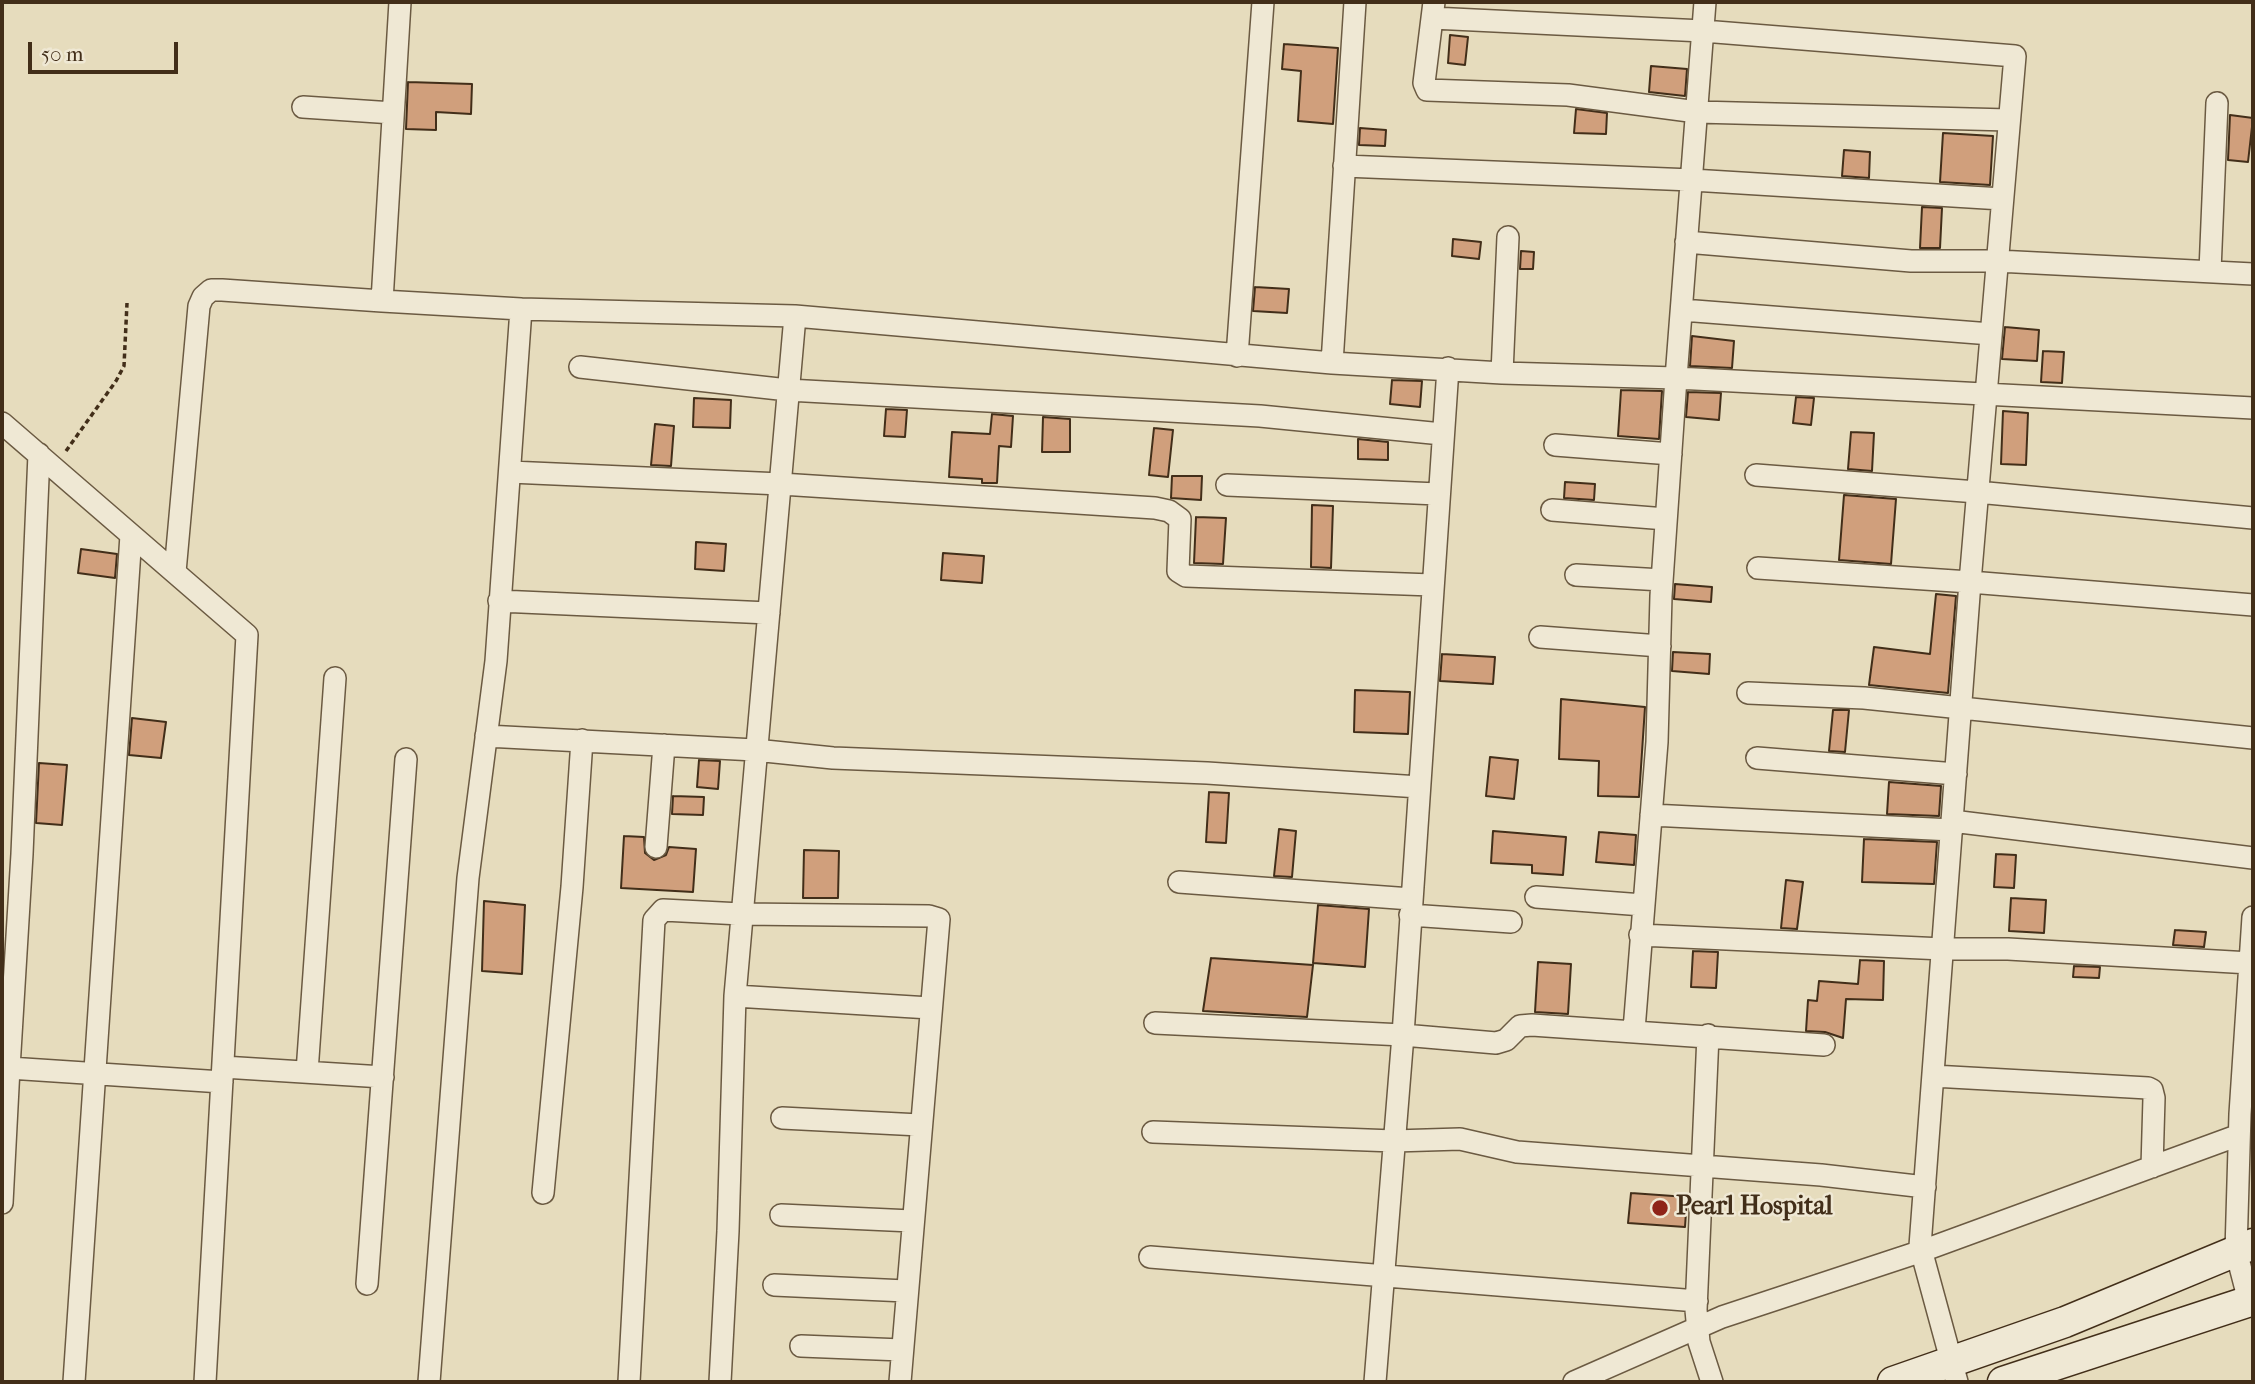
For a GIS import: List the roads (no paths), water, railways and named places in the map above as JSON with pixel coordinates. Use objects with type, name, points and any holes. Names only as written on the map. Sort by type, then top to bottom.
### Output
[{"type":"main road","points":[[1893,1382],[1953,1372],[2065,1322],[2245,1248]]},
{"type":"main road","points":[[2003,1382],[2038,1376],[2251,1300]]},
{"type":"street","points":[[382,301],[400,2]]},
{"type":"street","points":[[1237,356],[1263,2]]},
{"type":"street","points":[[1332,363],[1355,2]]},
{"type":"street","points":[[1634,1030],[1651,815],[1666,519],[1705,2]]},
{"type":"street","points":[[1953,1372],[1922,1251],[1925,1187],[1977,492],[2015,56],[1433,10],[1424,87],[1427,90],[1568,95],[1697,112],[2009,120]]},
{"type":"street","points":[[2210,271],[2217,103]]},
{"type":"street","points":[[303,107],[393,113]]},
{"type":"street","points":[[1345,166],[1692,180],[2003,199]]},
{"type":"street","points":[[1502,373],[1508,237]]},
{"type":"street","points":[[1686,242],[1911,261],[1997,261],[2253,274]]},
{"type":"street","points":[[175,572],[199,306],[202,297],[211,290],[521,309],[795,316],[1237,356],[1502,373],[1676,378],[2253,408]]},
{"type":"street","points":[[429,1382],[468,878],[499,601],[521,309]]},
{"type":"street","points":[[1682,310],[1991,334]]},
{"type":"street","points":[[720,1382],[728,1231],[735,996],[795,316]]},
{"type":"street","points":[[580,367],[788,390],[1260,416],[1442,434]]},
{"type":"street","points":[[1375,1382],[1403,1035],[1448,368]]},
{"type":"street","points":[[2,423],[247,635],[205,1382]]},
{"type":"street","points":[[1555,445],[1671,454]]},
{"type":"street","points":[[2,1203],[5,1068],[23,840],[46,461]]},
{"type":"street","points":[[510,472],[781,484],[1155,508],[1169,511],[1180,519],[1178,571],[1186,576],[1432,585]]},
{"type":"street","points":[[1756,475],[1977,492],[2253,519]]},
{"type":"street","points":[[1227,485],[1438,494]]},
{"type":"street","points":[[1552,510],[1666,519]]},
{"type":"street","points":[[74,1382],[131,535]]},
{"type":"street","points":[[1758,568],[2253,605]]},
{"type":"street","points":[[1576,575],[1662,580]]},
{"type":"street","points":[[499,601],[769,613]]},
{"type":"street","points":[[1540,637],[1660,646]]},
{"type":"street","points":[[307,1072],[335,678]]},
{"type":"street","points":[[1748,693],[1864,698],[2253,738]]},
{"type":"street","points":[[486,736],[755,750],[833,758],[1207,773],[1419,787]]},
{"type":"street","points":[[543,1193],[572,887],[582,740]]},
{"type":"street","points":[[656,847],[664,745]]},
{"type":"street","points":[[1757,758],[1956,774]]},
{"type":"street","points":[[367,1284],[406,759]]},
{"type":"street","points":[[1651,815],[1952,825],[2253,858]]},
{"type":"street","points":[[1179,882],[1411,907],[1511,922]]},
{"type":"street","points":[[1536,897],[1643,905]]},
{"type":"street","points":[[629,1382],[654,920],[663,910],[937,917],[939,923],[900,1382]]},
{"type":"street","points":[[2251,1300],[2245,1248],[2239,1135],[2253,917]]},
{"type":"street","points":[[1640,935],[1943,949],[2008,949],[2250,963]]},
{"type":"street","points":[[735,996],[930,1008]]},
{"type":"street","points":[[1155,1023],[1403,1035],[1496,1043],[1506,1040],[1520,1026],[1532,1025],[1824,1045]]},
{"type":"street","points":[[1708,1035],[1697,1301],[1698,1328],[1712,1382]]},
{"type":"street","points":[[5,1068],[93,1073],[222,1075],[307,1072],[383,1077]]},
{"type":"street","points":[[1933,1076],[2148,1088],[2154,1098],[2152,1167]]},
{"type":"street","points":[[782,1118],[920,1125]]},
{"type":"street","points":[[1153,1132],[1394,1141],[1460,1139],[1517,1152],[1821,1175],[1925,1187]]},
{"type":"street","points":[[1574,1382],[1722,1317],[1922,1251],[2239,1135]]},
{"type":"street","points":[[781,1215],[912,1221]]},
{"type":"street","points":[[1150,1257],[1697,1301]]},
{"type":"street","points":[[774,1285],[906,1291]]},
{"type":"street","points":[[801,1346],[902,1350]]},
{"type":"place","name":"Pearl Hospital","points":[[1660,1208]]}]
